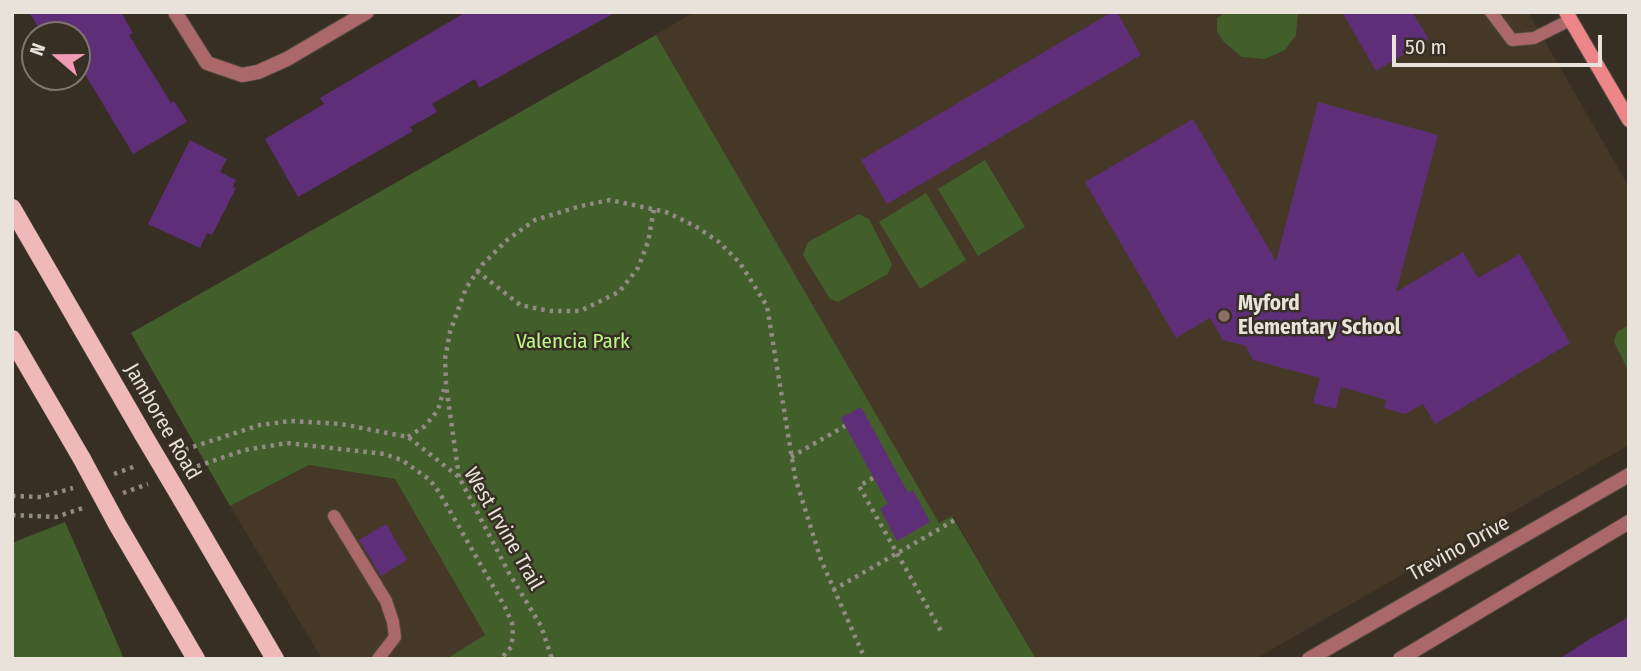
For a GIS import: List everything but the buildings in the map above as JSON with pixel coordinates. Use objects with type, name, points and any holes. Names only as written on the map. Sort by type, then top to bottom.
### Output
[{"type":"main road","name":"Jamboree Road","points":[[12,208],[275,659]]},
{"type":"main road","points":[[12,339],[196,659]]},
{"type":"street","points":[[175,12],[200,55],[218,68],[242,75],[258,72],[367,12]]},
{"type":"street","points":[[1568,16],[1629,120]]},
{"type":"street","name":"Trevino Drive","points":[[1309,659],[1629,475]]},
{"type":"street","points":[[1400,659],[1629,522]]},
{"type":"lane","points":[[1491,12],[1512,40],[1534,37],[1568,16]]},
{"type":"lane","points":[[334,516],[386,601],[393,622],[395,637],[378,659]]},
{"type":"path","points":[[459,477],[445,359],[450,332],[466,288],[477,271],[507,240],[536,220],[610,200],[654,209],[695,226],[719,242],[740,263],[766,306],[791,457],[817,548],[865,659]]},
{"type":"path","points":[[477,271],[520,305],[550,311],[580,311],[619,292],[638,268],[648,242],[654,209]]},
{"type":"path","points":[[408,437],[438,410],[446,385]]},
{"type":"path","name":"West Irvine Trail","points":[[237,432],[291,421],[341,424],[408,437],[459,477],[509,573],[541,626],[552,659]]},
{"type":"path","points":[[791,457],[845,426]]},
{"type":"path","points":[[245,450],[266,445],[303,443],[384,454],[402,460],[423,475],[439,492],[512,623],[511,647],[501,659]]},
{"type":"path","points":[[873,478],[859,486],[940,631]]},
{"type":"path","points":[[12,496],[27,499],[50,496]]},
{"type":"path","points":[[12,514],[34,518],[60,516]]},
{"type":"path","points":[[833,590],[955,520]]},
{"type":"shaded area","name":"Myford Elementary School","points":[[694,12],[1528,12],[1629,187],[1629,445],[1255,659],[1036,659],[953,516],[939,524],[656,35]]},
{"type":"shaded area","points":[[309,465],[395,479],[485,635],[446,659],[322,659],[230,506]]},
{"type":"green space","points":[[1227,12],[1298,12],[1296,35],[1285,50],[1265,59],[1242,57],[1224,42],[1217,31],[1217,18]]},
{"type":"green space","name":"Valencia Park","points":[[656,35],[939,523],[952,516],[1036,659],[446,659],[485,635],[395,479],[309,465],[230,506],[131,333]]},
{"type":"green space","points":[[985,160],[1025,227],[978,256],[938,189]]},
{"type":"green space","points":[[926,193],[966,260],[920,289],[879,222]]},
{"type":"green space","points":[[859,214],[869,219],[892,264],[888,274],[838,302],[830,299],[803,255],[808,242]]},
{"type":"green space","points":[[1629,325],[1629,372],[1614,342],[1617,332]]},
{"type":"green space","points":[[65,522],[124,659],[12,659],[12,543]]},
{"type":"place","name":"Myford Elementary School","points":[[1224,316]]}]
